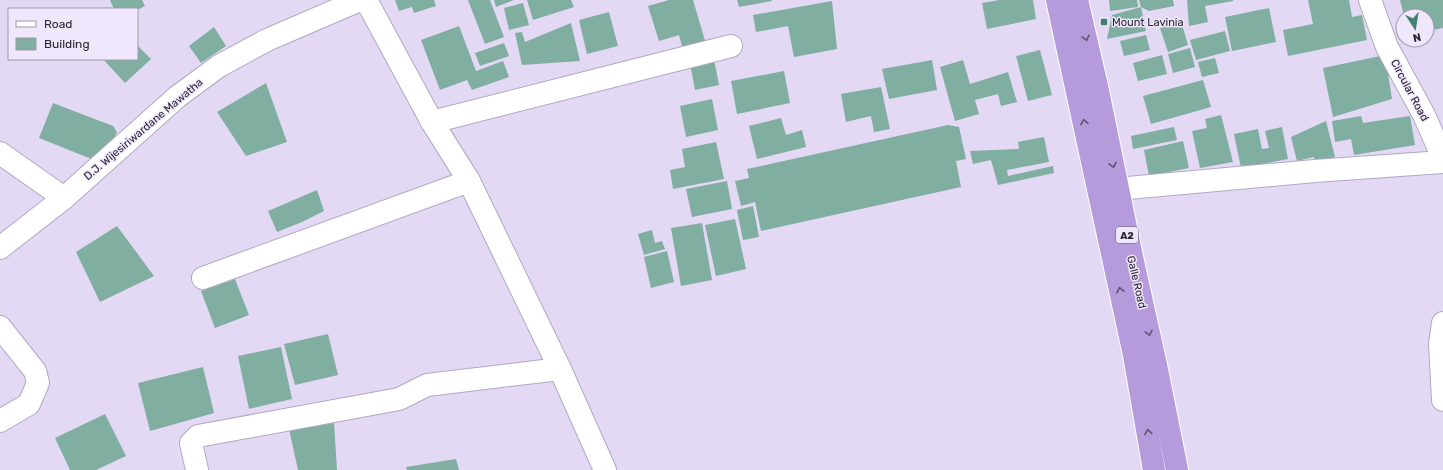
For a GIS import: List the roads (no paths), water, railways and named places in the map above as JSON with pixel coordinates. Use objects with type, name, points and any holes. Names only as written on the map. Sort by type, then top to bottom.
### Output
[{"type":"highway","name":"Galle Road","points":[[1057,0],[1134,355],[1154,470]]},
{"type":"highway","name":"Galle Road","points":[[1077,0],[1097,86],[1156,365],[1176,470]]},
{"type":"street","name":"D.J. Wijesiriwardane Mawatha","points":[[0,248],[64,198],[177,98],[219,66],[267,40],[360,0]]},
{"type":"street","points":[[366,0],[432,122],[469,180],[560,369],[604,470]]},
{"type":"street","name":"Circular Road","points":[[1370,0],[1387,47],[1424,115],[1443,158]]},
{"type":"street","points":[[432,122],[731,46]]},
{"type":"street","points":[[0,153],[64,198]]},
{"type":"street","points":[[1128,188],[1315,171],[1443,162]]},
{"type":"street","points":[[203,278],[469,180]]},
{"type":"street","points":[[1443,323],[1440,344],[1443,400]]},
{"type":"street","points":[[0,421],[29,404],[38,383],[35,371],[3,336]]},
{"type":"street","points":[[197,470],[190,443],[198,436],[399,399],[427,385],[560,369]]},
{"type":"place","name":"Mount Lavinia","points":[[1104,22]]}]
